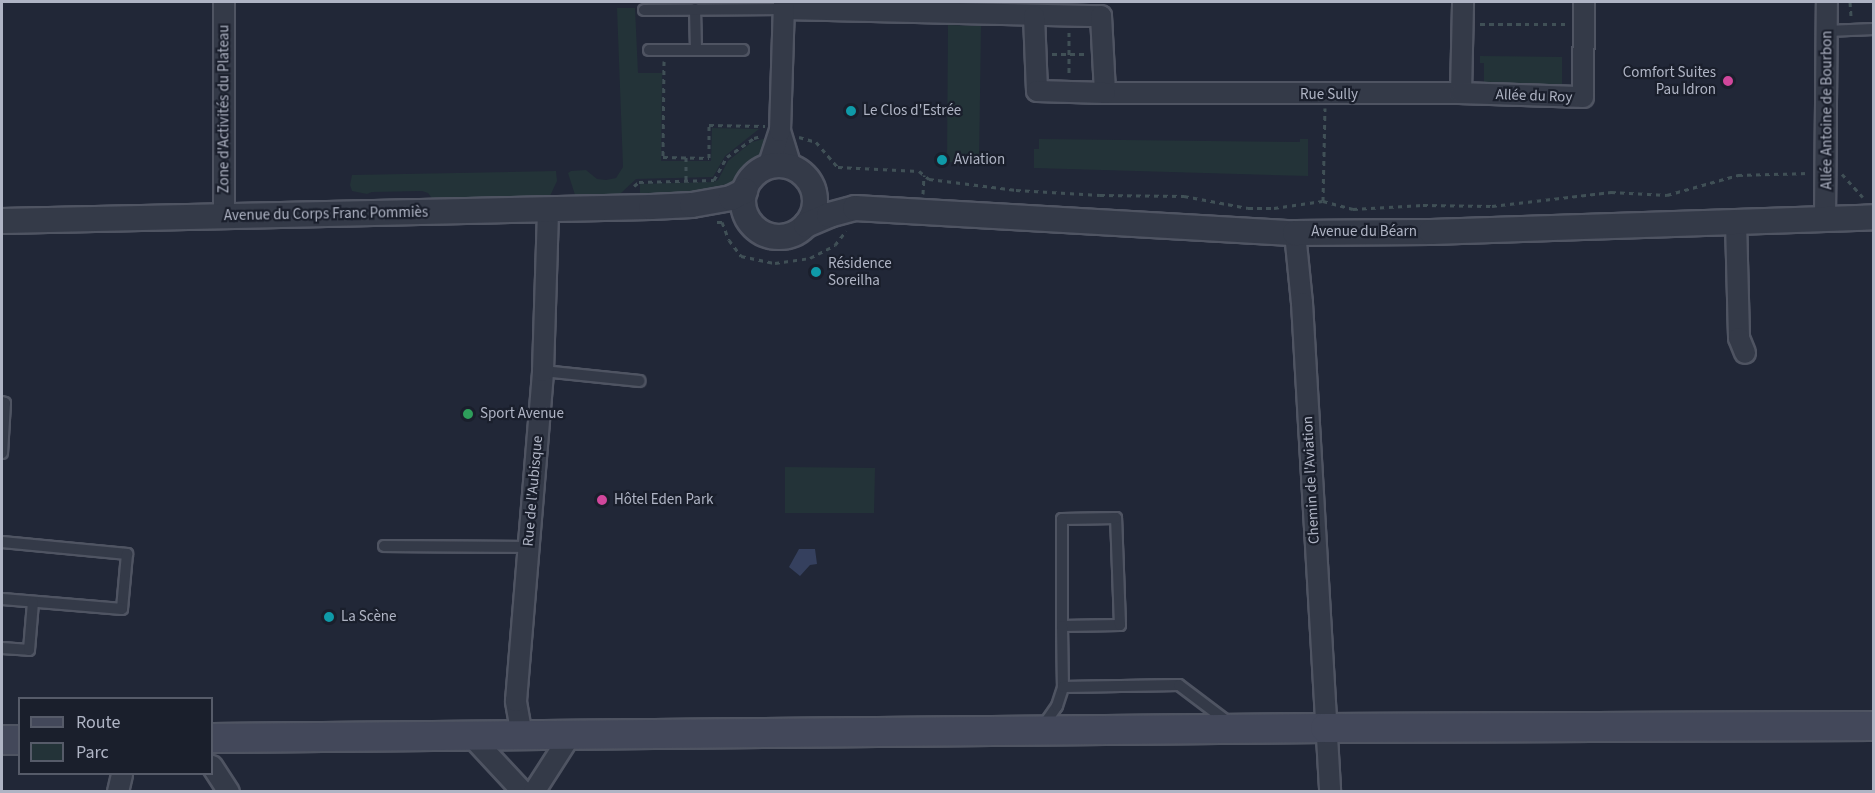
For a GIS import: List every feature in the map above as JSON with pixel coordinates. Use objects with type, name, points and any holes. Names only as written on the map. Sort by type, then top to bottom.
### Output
[{"type":"main road","points":[[213,738],[1324,728],[1874,726]]},
{"type":"main road","points":[[2,740],[18,740]]},
{"type":"street","name":"Zone d'Activités du Plateau","points":[[224,2],[224,217]]},
{"type":"street","points":[[1461,93],[1463,2]]},
{"type":"street","name":"Allée du Roy","points":[[1461,93],[1583,98],[1584,2]]},
{"type":"street","name":"Allée Antoine de Bourbon","points":[[1825,218],[1827,2]]},
{"type":"street","points":[[780,167],[784,5],[930,7],[1034,16],[1101,16],[1106,93]]},
{"type":"street","name":"Rue Sully","points":[[1034,16],[1037,91],[1323,95],[1461,93]]},
{"type":"street","points":[[684,206],[729,214],[752,225],[762,233],[781,237],[797,233],[807,225],[816,203],[812,186],[802,172],[780,167],[750,180],[744,191],[744,208],[752,225]]},
{"type":"street","name":"Avenue du Béarn","points":[[812,186],[852,218]]},
{"type":"street","points":[[684,206],[731,198],[744,191]]},
{"type":"street","name":"Avenue du Corps Franc Pommiès","points":[[2,221],[684,206]]},
{"type":"street","name":"Rue de l'Aubisque","points":[[522,736],[516,701],[543,371],[548,209]]},
{"type":"street","name":"Avenue du Béarn","points":[[807,225],[829,214],[852,218],[1294,233],[1431,232],[1874,216]]},
{"type":"street","points":[[1736,222],[1739,338],[1745,353]]},
{"type":"street","name":"Chemin de l'Aviation","points":[[1294,233],[1302,303],[1324,728],[1330,792]]},
{"type":"street","points":[[471,736],[523,792]]},
{"type":"street","points":[[534,792],[570,736]]},
{"type":"street","points":[[213,768],[229,792]]},
{"type":"street","points":[[118,792],[122,775]]},
{"type":"lane","points":[[644,10],[784,5]]},
{"type":"lane","points":[[695,9],[696,50]]},
{"type":"lane","points":[[1827,31],[1874,29]]},
{"type":"lane","points":[[649,50],[742,50]]},
{"type":"lane","points":[[543,371],[639,381]]},
{"type":"lane","points":[[2,402],[5,402],[2,453]]},
{"type":"lane","points":[[1040,731],[1057,706],[1063,687],[1062,626],[1062,519],[1116,518],[1120,625],[1062,626]]},
{"type":"lane","points":[[2,542],[127,554],[122,609],[2,600]]},
{"type":"lane","points":[[384,546],[529,547]]},
{"type":"lane","points":[[2,648],[29,650],[33,602]]},
{"type":"lane","points":[[1063,687],[1179,685],[1238,729]]},
{"type":"path","points":[[1069,16],[1070,93]]},
{"type":"path","points":[[1463,24],[1584,25]]},
{"type":"path","points":[[664,50],[663,157],[709,158],[709,125],[780,129],[816,142],[838,167],[919,171],[929,179],[1016,190],[1100,195],[1184,196],[1248,208],[1274,208],[1323,201],[1353,209],[1423,205],[1492,206],[1611,192],[1667,195],[1738,174],[1801,173]]},
{"type":"path","points":[[1035,54],[1103,54]]},
{"type":"path","points":[[1323,95],[1326,114],[1323,201]]},
{"type":"path","points":[[631,190],[639,182],[714,180],[717,178],[721,164],[744,144],[780,129]]},
{"type":"path","points":[[686,158],[686,180]]},
{"type":"path","points":[[1844,174],[1863,197],[1874,201]]},
{"type":"path","points":[[923,198],[924,175]]},
{"type":"path","points":[[675,181],[684,206]]},
{"type":"path","points":[[710,222],[722,222],[729,240],[741,256],[775,263],[810,258],[835,245],[852,218]]},
{"type":"green space","points":[[617,8],[635,8],[638,73],[662,73],[661,161],[711,161],[712,128],[759,129],[725,156],[713,177],[636,179],[620,194],[576,198],[568,173],[571,171],[586,170],[597,179],[606,180],[616,178],[623,167]]},
{"type":"green space","points":[[948,25],[981,26],[979,163],[947,162]]},
{"type":"green space","points":[[1480,56],[1562,57],[1562,86],[1484,85],[1484,63],[1480,63]]},
{"type":"green space","points":[[770,137],[766,161],[750,173],[740,186],[640,202],[640,184],[713,182],[718,180],[728,161],[743,149],[752,142]]},
{"type":"green space","points":[[1039,139],[1300,142],[1300,139],[1308,139],[1308,176],[1034,168],[1034,149],[1039,149]]},
{"type":"green space","points":[[556,171],[557,181],[550,196],[434,201],[428,193],[422,191],[367,194],[352,191],[350,185],[352,175]]},
{"type":"green space","points":[[785,467],[875,468],[874,513],[785,513]]},
{"type":"water","points":[[799,549],[815,549],[817,564],[810,565],[800,576],[789,567]]},
{"type":"place","name":"Comfort Suites Pau Idron","points":[[1728,81]]},
{"type":"place","name":"Le Clos d'Estrée","points":[[851,111]]},
{"type":"place","name":"Aviation","points":[[942,160]]},
{"type":"place","name":"Résidence Soreilha","points":[[816,272]]},
{"type":"place","name":"Sport Avenue","points":[[468,414]]},
{"type":"place","name":"Hôtel Eden Park","points":[[602,500]]},
{"type":"place","name":"La Scène","points":[[329,617]]}]
